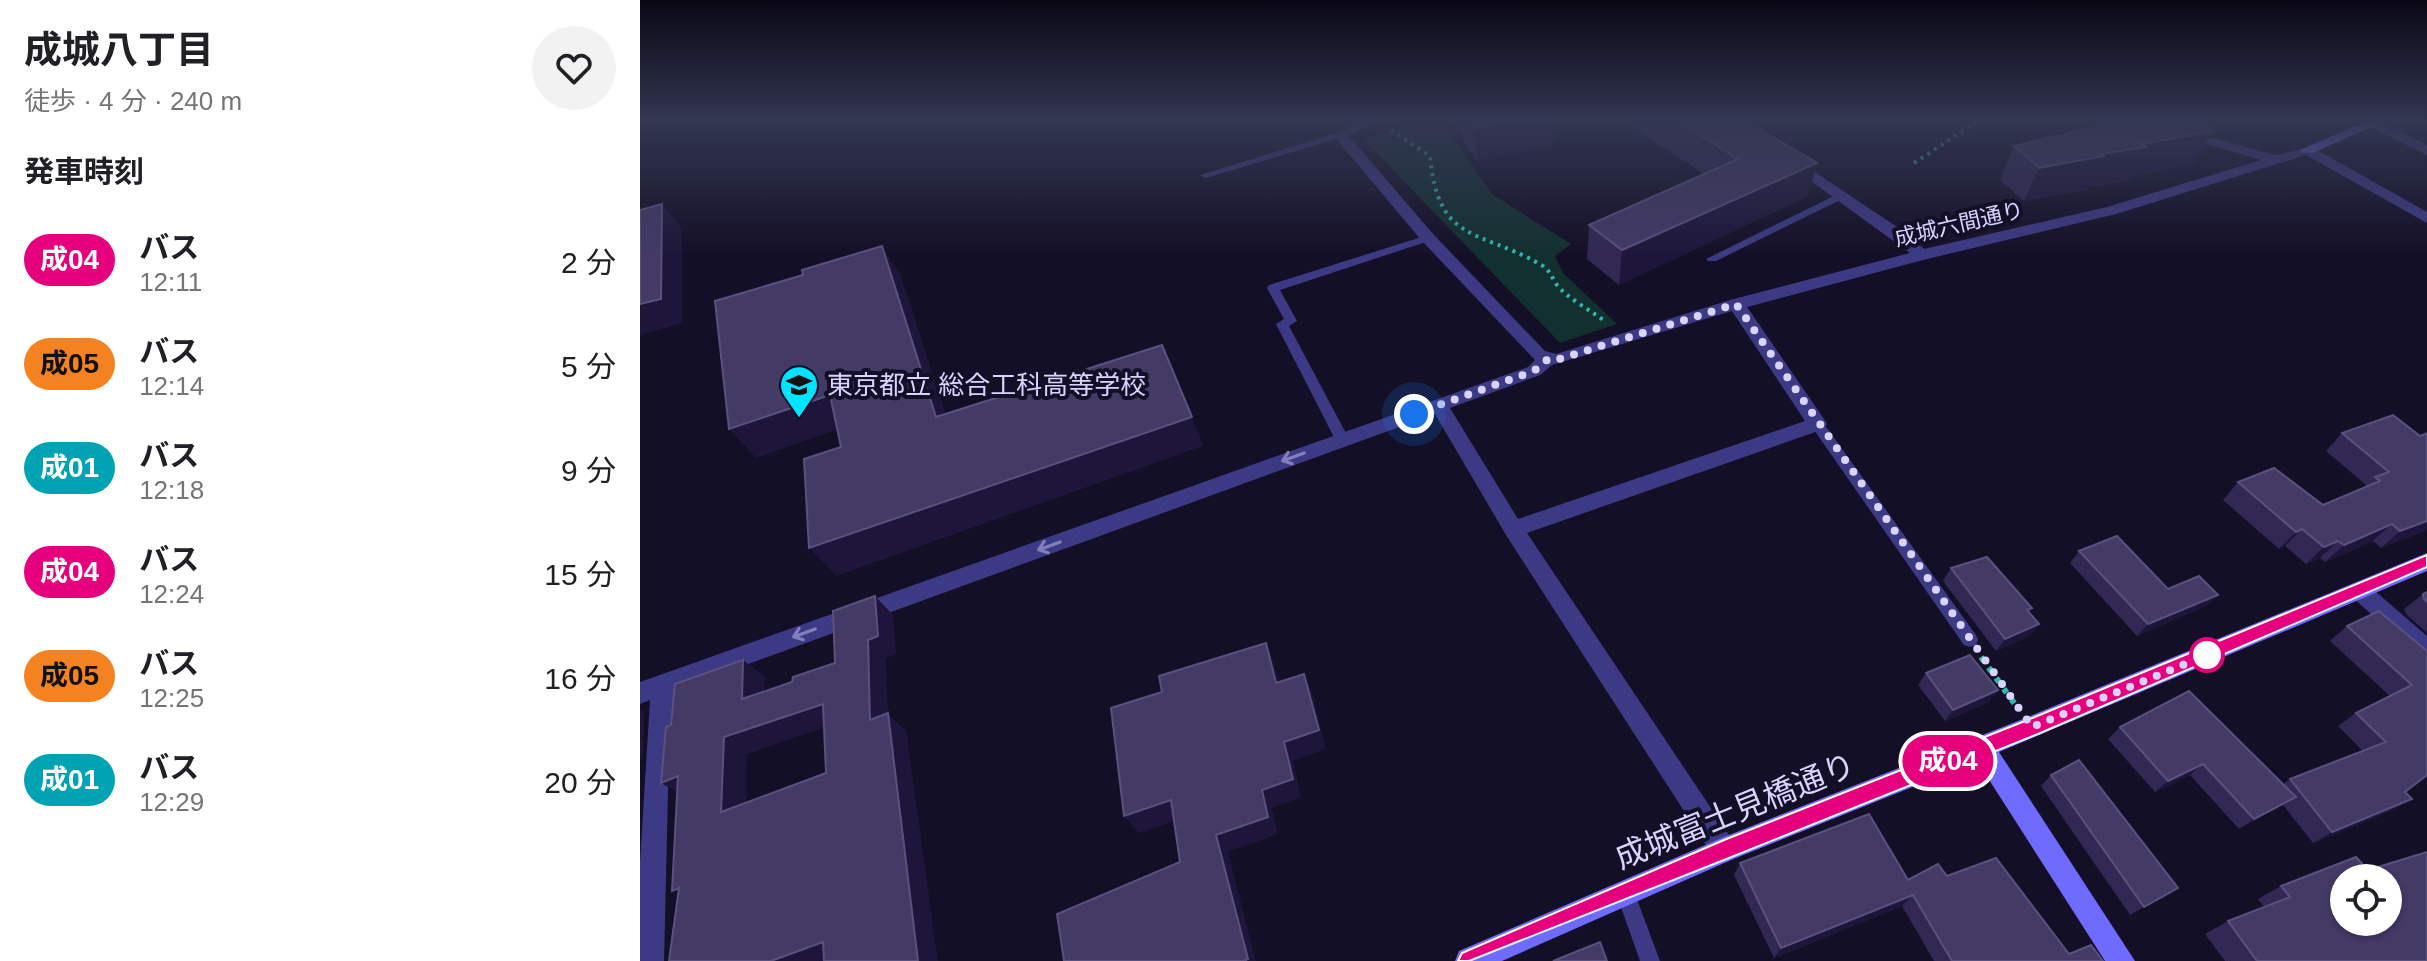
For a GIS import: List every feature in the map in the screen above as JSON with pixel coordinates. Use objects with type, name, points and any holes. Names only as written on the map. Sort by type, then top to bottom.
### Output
[{"type":"street","points":[[1366,166],[1428,238],[1539,355],[1548,359]]},
{"type":"street","points":[[1800,166],[1903,238],[1921,255]]},
{"type":"street","name":"成城六間通り","points":[[652,688],[1534,371],[1548,359],[1556,360],[1736,304],[1921,255],[2111,211],[2259,166]]},
{"type":"street","points":[[2335,166],[2427,218]]},
{"type":"street","points":[[1513,529],[1817,424],[1736,304]]},
{"type":"street","points":[[1439,405],[1513,529],[1724,850]]},
{"type":"street","name":"成城富士見橋通り","points":[[1469,961],[1724,850],[2032,727],[2427,562]]},
{"type":"street","points":[[2360,591],[2427,650]]},
{"type":"street","points":[[650,961],[657,750],[652,688]]},
{"type":"street","points":[[1982,747],[2121,961]]},
{"type":"lane","points":[[1205,175],[1236,166]]},
{"type":"lane","points":[[1712,259],[1842,195]]},
{"type":"lane","points":[[1342,439],[1282,324],[1291,321],[1273,288],[1428,238]]},
{"type":"lane","points":[[1817,424],[1970,640]]},
{"type":"lane","points":[[1625,893],[1650,961]]},
{"type":"path","points":[[1431,166],[1433,189],[1454,223],[1476,237],[1537,262],[1552,272],[1557,285],[1612,329]]},
{"type":"path","points":[[1970,640],[2032,727]]},
{"type":"green space","points":[[1389,166],[1473,166],[1493,195],[1571,244],[1555,256],[1563,273],[1617,324],[1560,343]]},
{"type":"building","points":[[1723,166],[1811,166],[1622,250],[1589,225]]},
{"type":"building","points":[[662,204],[661,299],[640,304],[640,210]]},
{"type":"building","points":[[882,246],[936,417],[1162,345],[1192,417],[809,548],[804,459],[841,447],[830,395],[729,429],[715,301],[803,275],[802,270]]},
{"type":"building","points":[[2393,415],[2420,436],[2427,433],[2427,521],[2400,531],[2392,524],[2344,545],[2338,541],[2324,547],[2302,529],[2296,532],[2238,482],[2274,468],[2323,505],[2380,481],[2375,477],[2389,472],[2342,433]]},
{"type":"building","points":[[2117,536],[2168,589],[2199,576],[2218,595],[2148,624],[2079,551]]},
{"type":"building","points":[[1987,557],[2032,608],[2027,610],[2039,624],[2005,639],[1951,568]]},
{"type":"building","points":[[875,596],[878,636],[868,640],[870,720],[888,713],[918,961],[824,961],[823,942],[771,961],[669,961],[679,888],[672,891],[678,776],[661,783],[666,727],[671,725],[675,684],[743,660],[742,699],[835,663],[833,611]],"holes":[[[823,704],[826,773],[721,812],[724,737]]]},
{"type":"building","points":[[2379,611],[2427,651],[2427,775],[2405,792],[2412,799],[2332,832],[2290,779],[2386,742],[2356,713],[2412,685],[2347,626]]},
{"type":"building","points":[[1266,643],[1276,683],[1304,674],[1319,730],[1284,742],[1293,779],[1262,790],[1268,817],[1216,835],[1248,959],[1064,961],[1057,914],[1180,862],[1171,800],[1124,816],[1111,708],[1162,692],[1159,676]]},
{"type":"building","points":[[1970,655],[1998,690],[1953,710],[1926,673]]},
{"type":"building","points":[[2189,691],[2296,797],[2254,819],[2203,764],[2168,781],[2120,727]]},
{"type":"building","points":[[2079,760],[2178,888],[2144,907],[2051,775]]},
{"type":"building","points":[[1869,814],[1908,880],[1938,864],[1947,876],[1996,858],[2069,954],[2091,945],[2103,961],[1952,961],[1913,895],[1781,948],[1740,863]]},
{"type":"building","points":[[2427,852],[2427,961],[2257,961],[2228,921],[2290,897],[2281,886],[2330,867],[2330,936],[2402,936],[2402,864],[2388,864]]},
{"type":"building","points":[[2356,857],[2362,864],[2338,864]]},
{"type":"building","points":[[1600,942],[1607,961],[1553,961]]},
{"type":"bus line","name":"成04","points":[[1469,961],[1724,850],[2032,727],[2427,562]]},
{"type":"place","name":"東京都立 総合工科高等学校","points":[[799,419]]},
{"type":"route","points":[[1414,414],[1534,371],[1548,359],[1556,360],[1736,304],[1817,424],[2032,727],[2207,655]]}]
